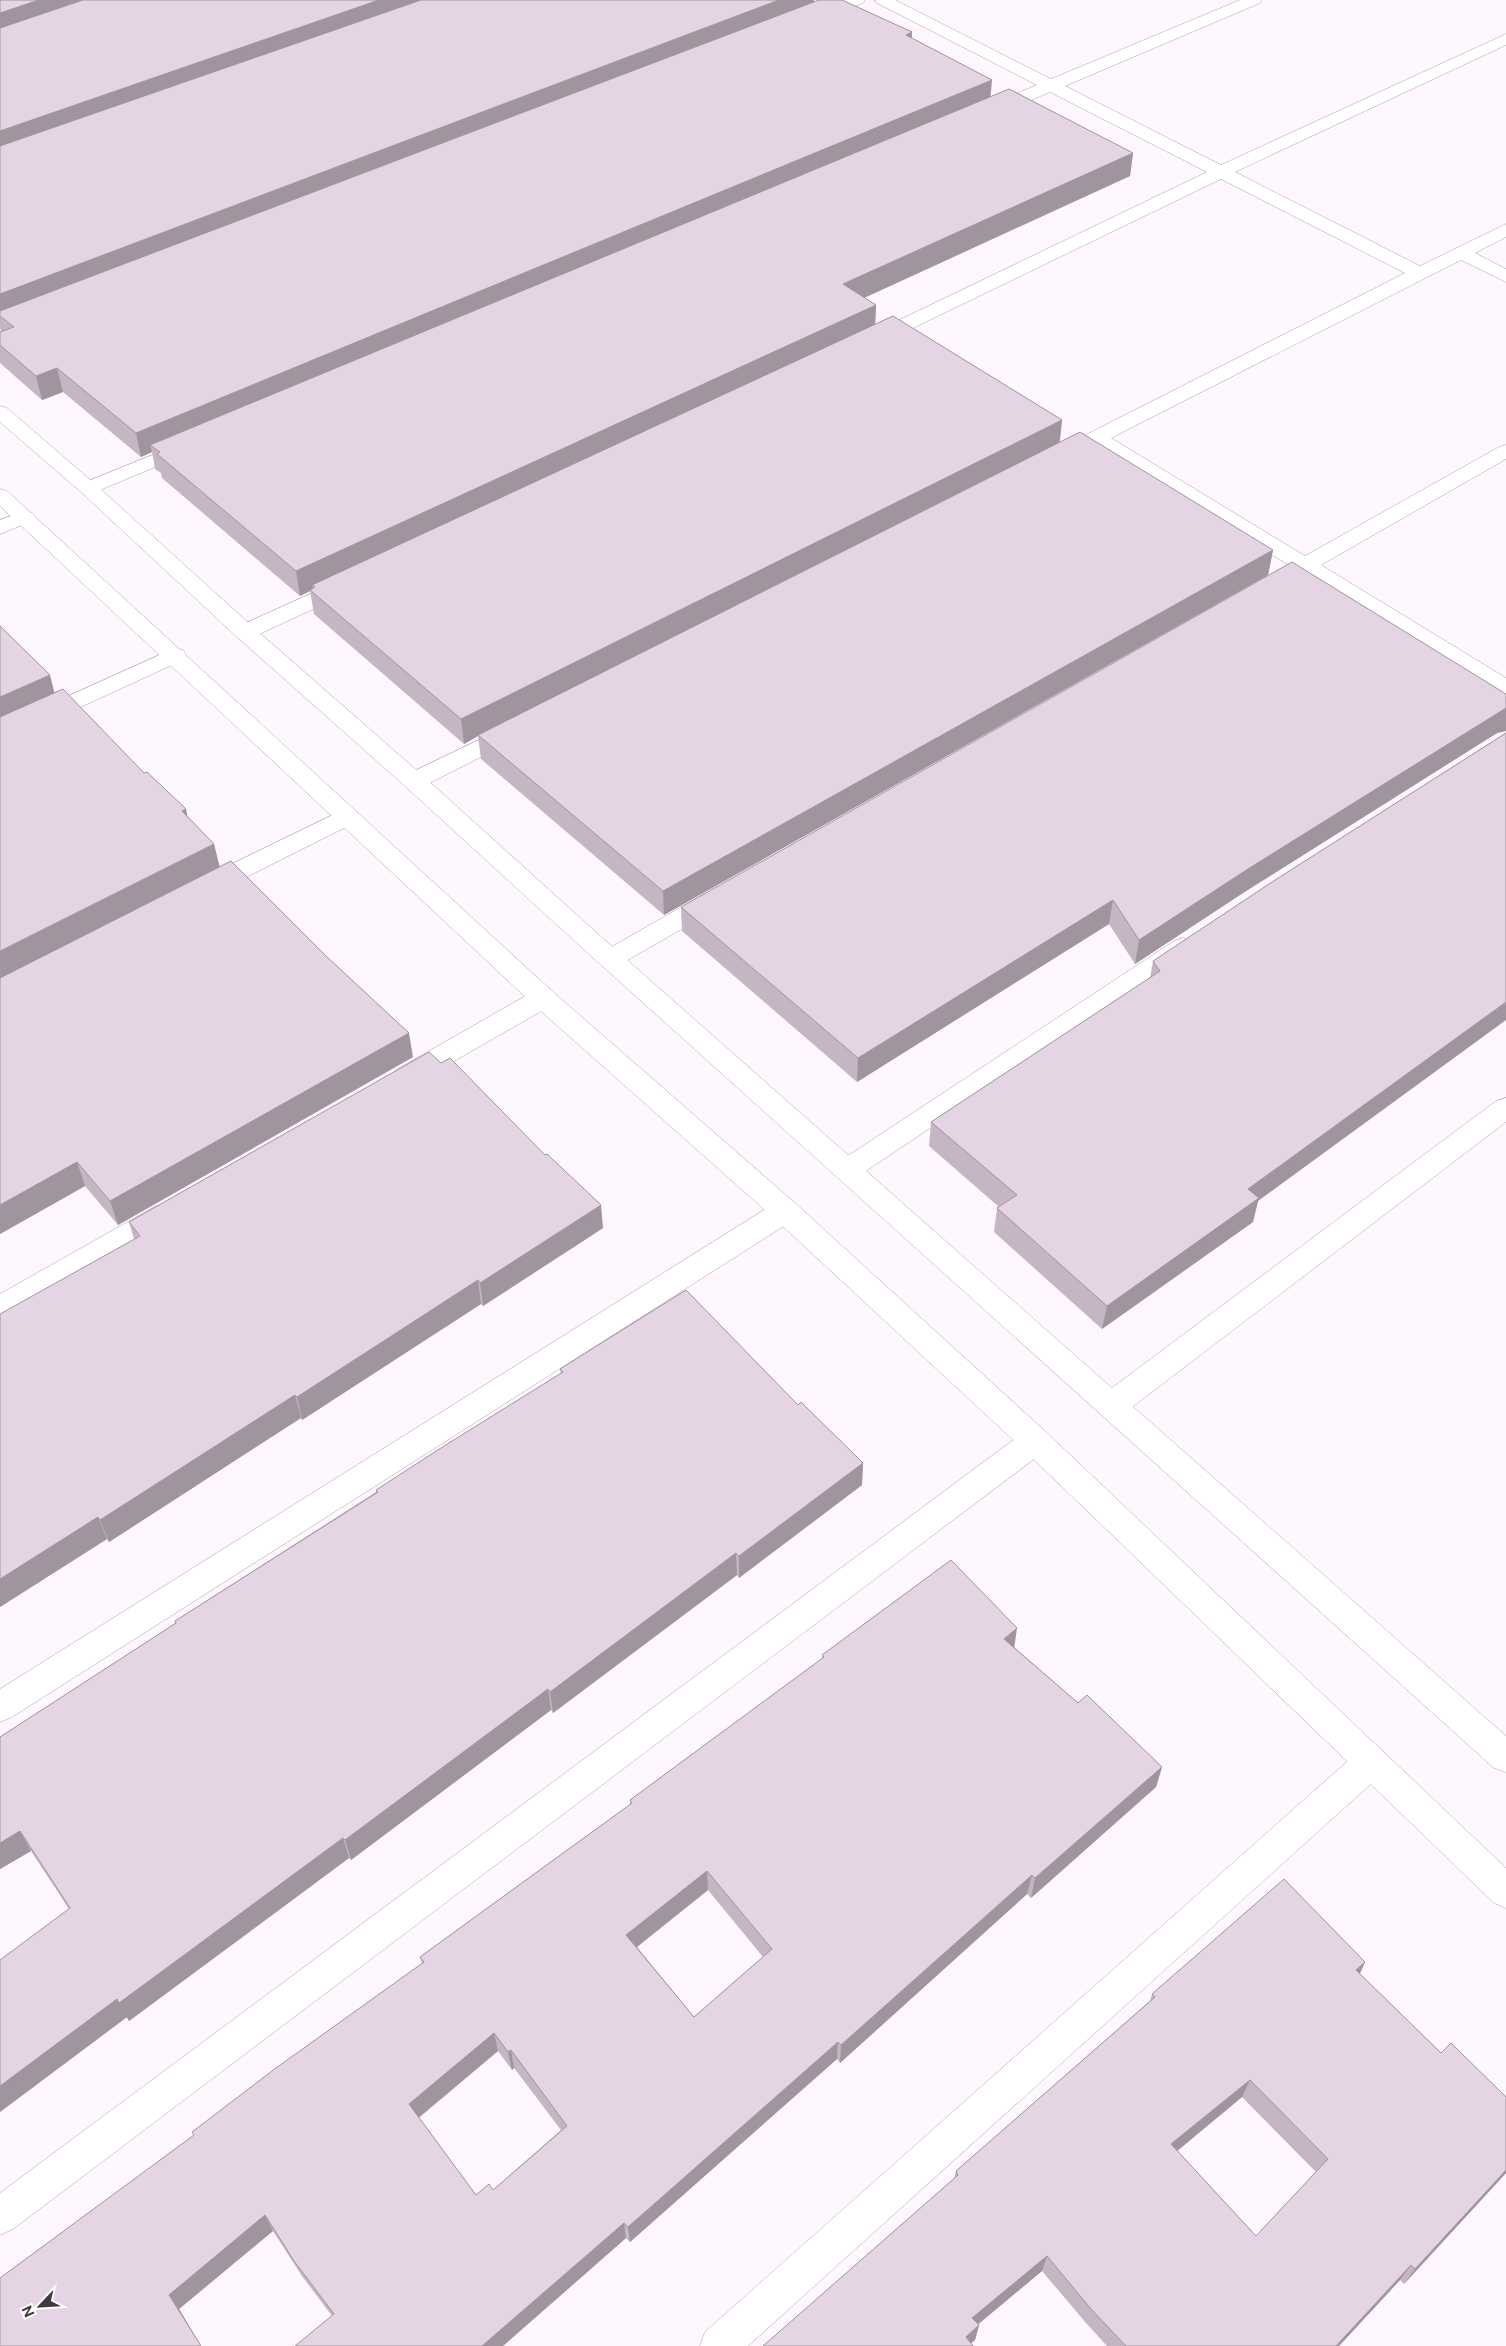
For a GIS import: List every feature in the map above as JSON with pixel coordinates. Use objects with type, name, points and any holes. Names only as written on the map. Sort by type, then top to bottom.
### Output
[{"type":"street","points":[[801,22],[857,0]]},
{"type":"street","points":[[884,0],[1421,274]]},
{"type":"street","points":[[978,116],[1254,0]]},
{"type":"street","points":[[855,348],[1221,172],[1506,40]]},
{"type":"street","points":[[1043,464],[1506,230]]},
{"type":"street","points":[[1461,253],[1506,276]]},
{"type":"street","points":[[0,412],[88,488],[245,632],[1506,1757]]},
{"type":"street","points":[[1096,437],[1506,688]]},
{"type":"street","points":[[88,488],[207,438]]},
{"type":"street","points":[[1252,594],[1506,450]]},
{"type":"street","points":[[0,495],[175,655],[345,816],[543,998],[785,1211],[1035,1441],[1506,1891]]},
{"type":"street","points":[[0,528],[25,517]]},
{"type":"street","points":[[245,632],[362,578]]},
{"type":"street","points":[[0,736],[175,655]]},
{"type":"street","points":[[414,781],[529,723]]},
{"type":"street","points":[[186,898],[345,816]]},
{"type":"street","points":[[610,958],[732,890]]},
{"type":"street","points":[[847,1170],[1199,937]]},
{"type":"street","points":[[379,1092],[543,998]]},
{"type":"street","points":[[1112,1405],[1506,1108]]},
{"type":"street","points":[[0,1308],[190,1200]]},
{"type":"street","points":[[0,1706],[785,1211]]},
{"type":"street","points":[[0,2216],[1035,1441]]},
{"type":"street","points":[[719,2346],[1370,1762]]},
{"type":"building","points":[[0,0],[39,0],[0,13]]},
{"type":"building","points":[[83,0],[379,0],[0,131],[0,28]]},
{"type":"building","points":[[421,0],[779,0],[0,294],[0,146]]},
{"type":"building","points":[[819,0],[842,0],[912,32],[906,35],[992,80],[136,433],[57,368],[36,376],[0,345],[0,332],[14,327],[0,316],[0,311]]},
{"type":"building","points":[[1009,89],[1133,153],[843,284],[876,305],[296,571],[157,454],[160,452],[150,445]]},
{"type":"building","points":[[893,316],[1062,420],[461,719],[310,590],[315,587],[312,585]]},
{"type":"building","points":[[1080,432],[1273,550],[663,891],[478,735]]},
{"type":"building","points":[[1292,562],[1506,694],[1506,708],[1251,867],[1139,940],[1113,900],[858,1058],[681,907]]},
{"type":"building","points":[[0,626],[50,675],[0,697]]},
{"type":"building","points":[[63,689],[144,773],[147,772],[186,809],[182,811],[214,844],[0,951],[0,717]]},
{"type":"building","points":[[1506,733],[1506,1002],[1248,1189],[1259,1198],[1107,1306],[997,1208],[1017,1195],[931,1122],[1160,971],[1153,961],[1272,882]]},
{"type":"building","points":[[231,861],[326,956],[409,1033],[110,1201],[77,1162],[0,1205],[0,978]]},
{"type":"building","points":[[429,1052],[441,1063],[450,1058],[545,1155],[547,1154],[601,1205],[480,1283],[478,1280],[297,1397],[295,1395],[100,1520],[98,1517],[0,1579],[0,1314],[140,1236],[129,1222]]},
{"type":"building","points":[[686,1290],[798,1405],[801,1402],[863,1463],[739,1556],[736,1553],[550,1692],[548,1689],[345,1840],[343,1838],[119,2003],[117,1999],[0,2086],[0,1960],[70,1908],[20,1831],[0,1843],[0,1737],[176,1623],[175,1621],[378,1492],[376,1490],[563,1372],[560,1369]]},
{"type":"building","points":[[951,1560],[1017,1628],[1004,1639],[1078,1703],[1087,1695],[1162,1767],[1035,1878],[1032,1875],[841,2045],[838,2042],[628,2227],[624,2223],[482,2346],[295,2346],[334,2314],[294,2261],[265,2215],[169,2295],[201,2346],[0,2346],[0,2278],[194,2135],[192,2132],[276,2068],[424,1962],[420,1957],[632,1803],[630,1800],[824,1657],[822,1655]],"holes":[[[707,1871],[772,1949],[694,2017],[626,1935]],[[494,2033],[508,2052],[511,2050],[567,2126],[493,2190],[489,2184],[476,2195],[409,2104]]]},
{"type":"building","points":[[1284,1879],[1365,1962],[1356,1970],[1441,2053],[1451,2043],[1506,2097],[1506,2170],[1415,2269],[1411,2265],[1336,2346],[1126,2346],[1091,2309],[1047,2256],[972,2318],[979,2325],[966,2337],[973,2346],[763,2346],[958,2175],[956,2171],[1155,1997],[1152,1994]],"holes":[[[1250,2080],[1328,2159],[1256,2236],[1171,2144]]]}]
